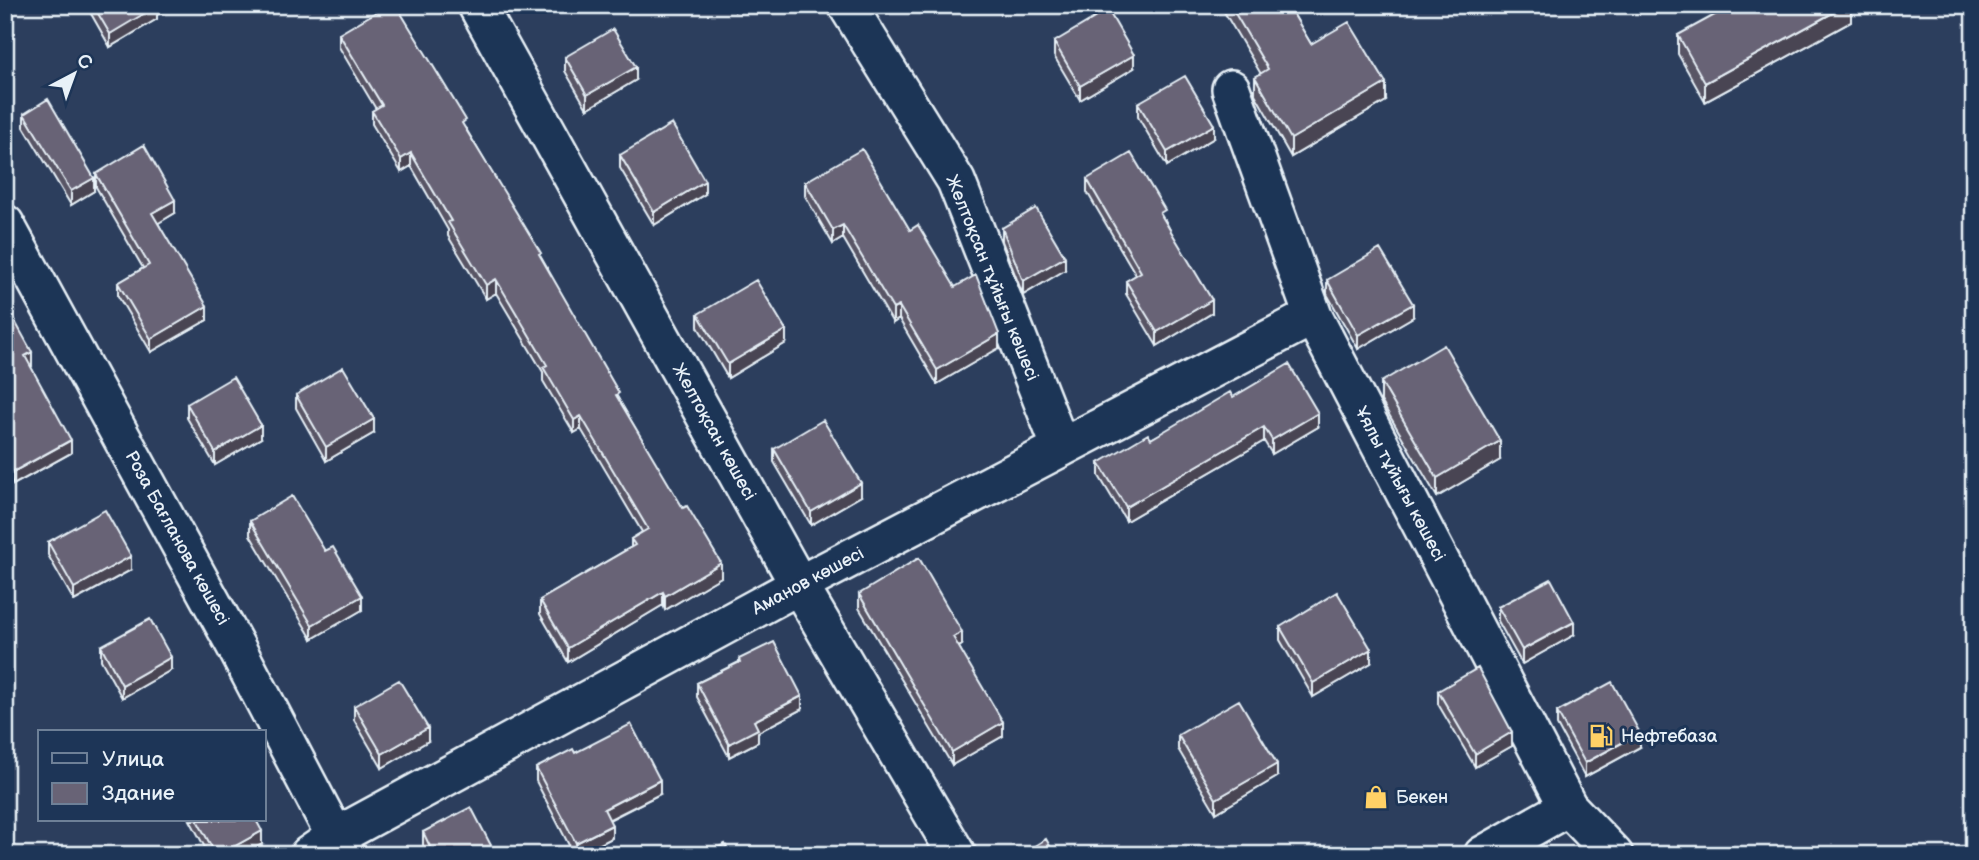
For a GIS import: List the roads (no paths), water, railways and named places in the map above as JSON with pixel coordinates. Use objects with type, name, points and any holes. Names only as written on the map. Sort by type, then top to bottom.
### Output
[{"type":"street","name":"Желтоқсан көшесі","points":[[477,5],[799,585],[957,855]]},
{"type":"street","name":"Желтоқсан тұйығы көшесі","points":[[848,5],[956,181],[1060,448]]},
{"type":"street","name":"Ұялы тұйығы көшесі","points":[[1231,89],[1313,316],[1569,807],[1614,855]]},
{"type":"street","name":"Роза Бағланова көшесі","points":[[5,224],[229,633],[330,849]]},
{"type":"street","name":"Аманов көшесі","points":[[330,849],[799,585],[1313,316]]},
{"type":"street","points":[[1483,855],[1569,807]]},
{"type":"place","name":"Нефтебаза","points":[[1601,736]]},
{"type":"place","name":"Бекен","points":[[1376,797]]}]
